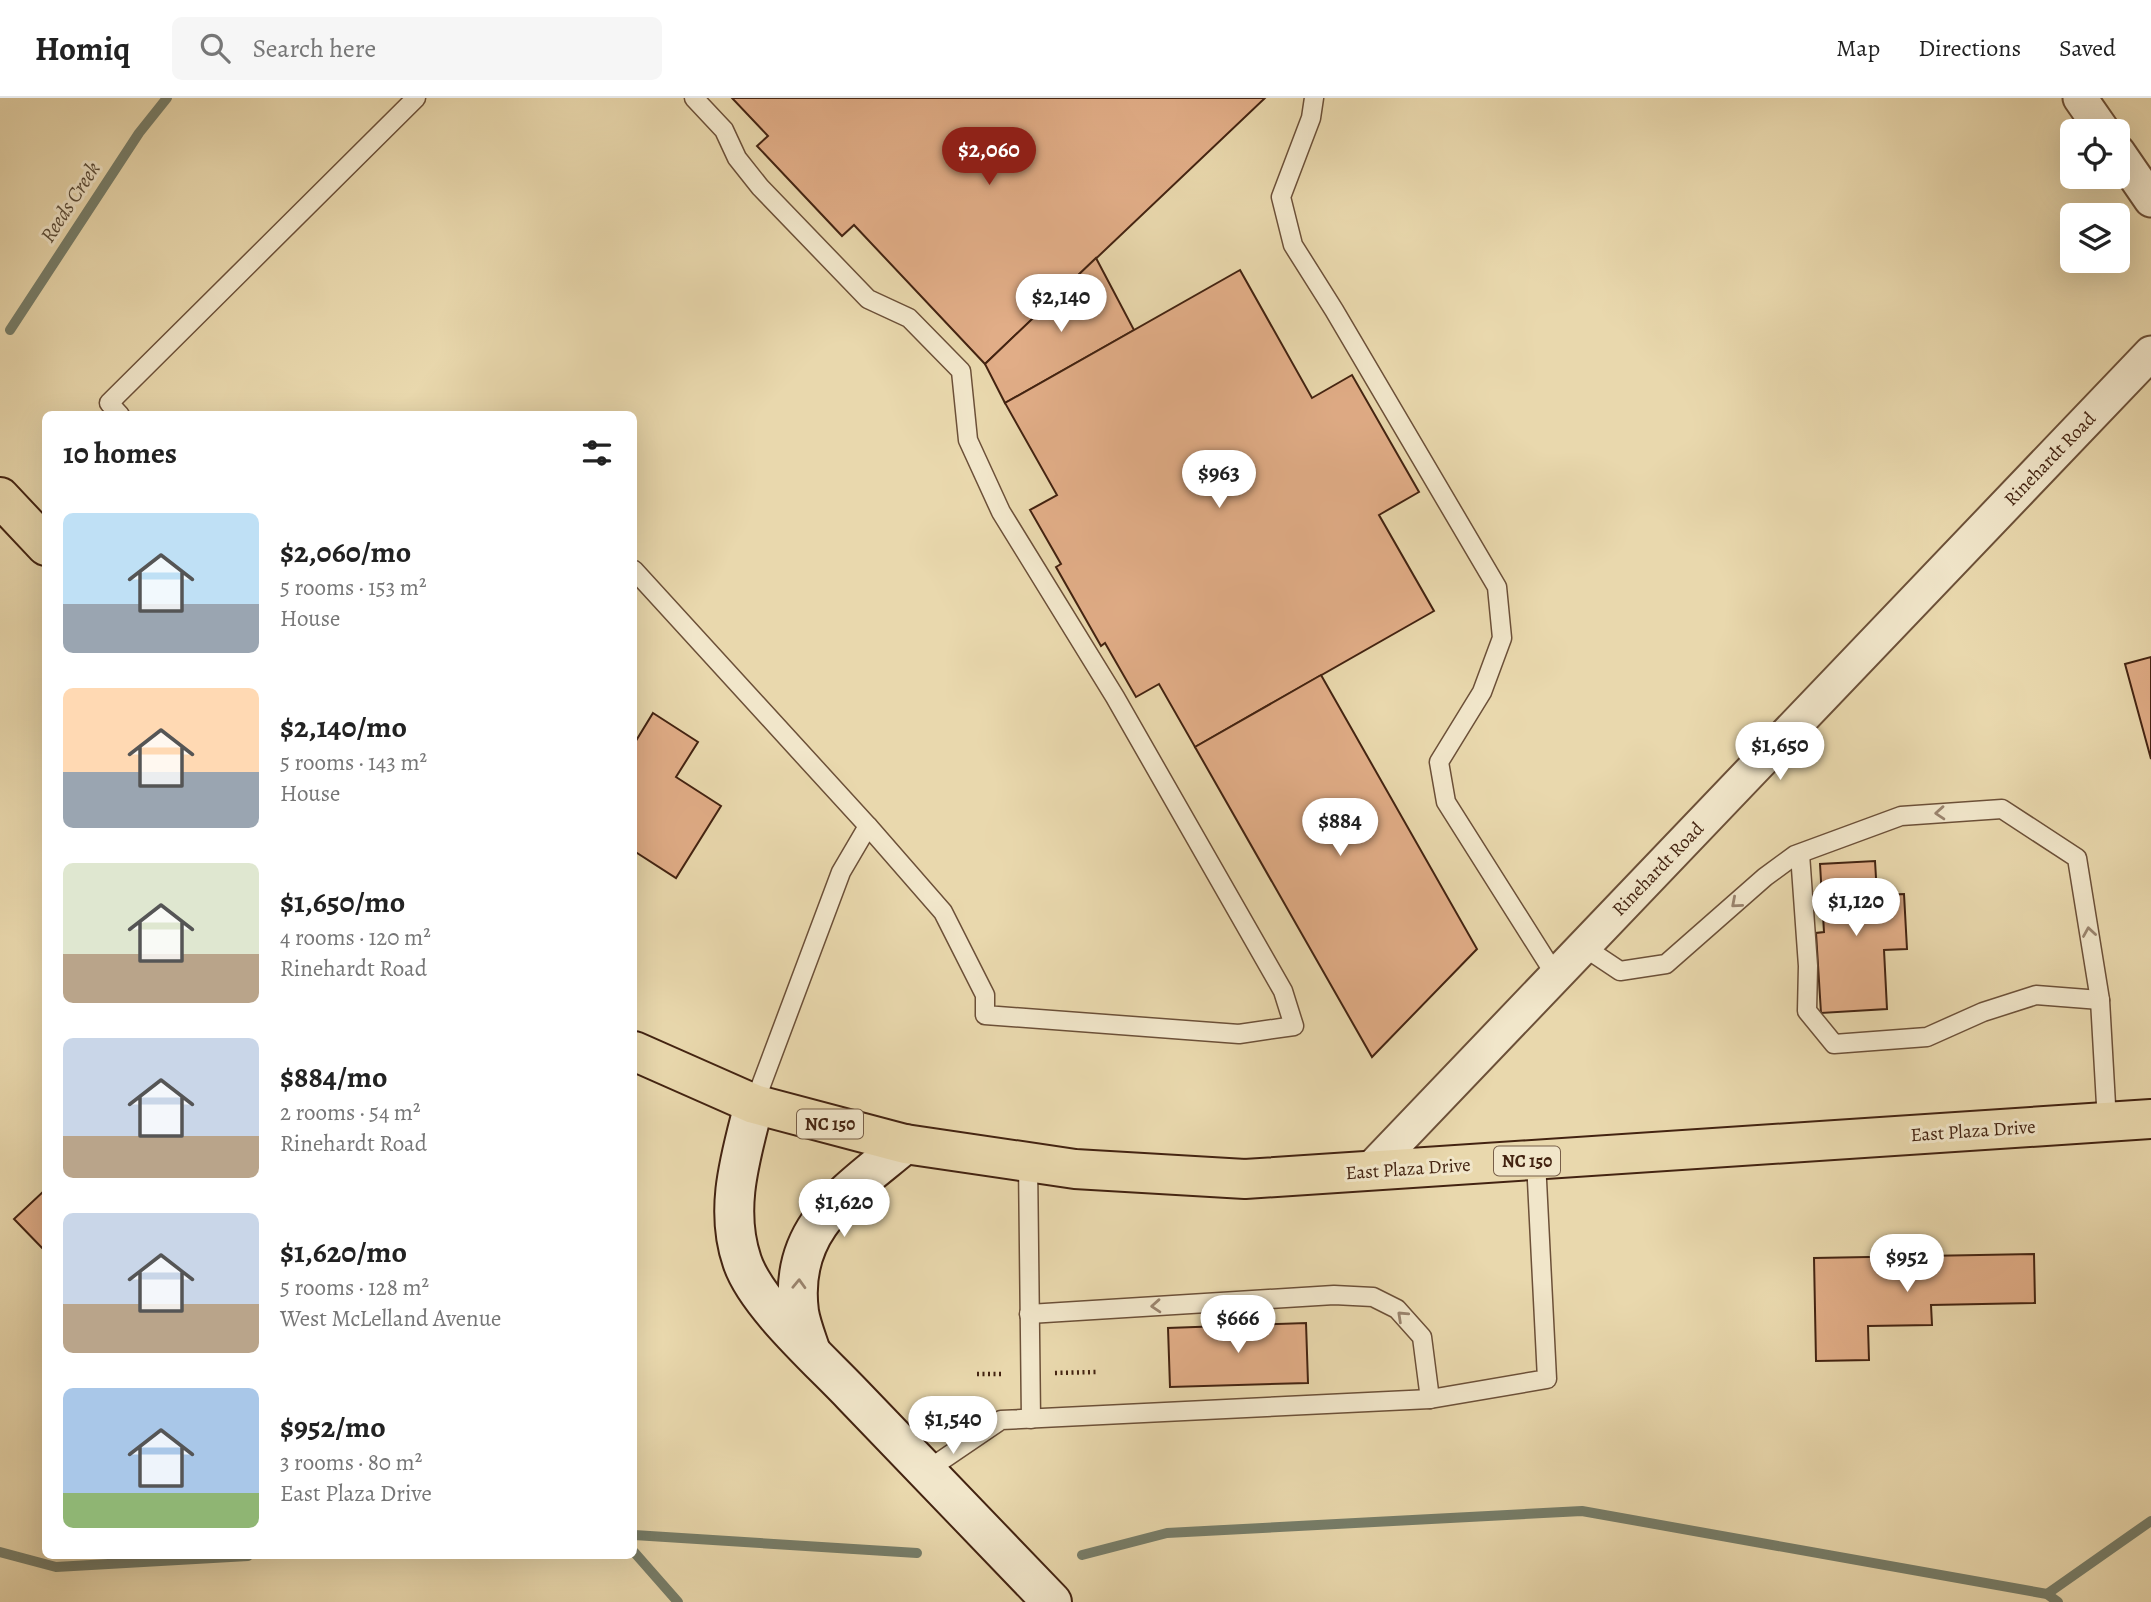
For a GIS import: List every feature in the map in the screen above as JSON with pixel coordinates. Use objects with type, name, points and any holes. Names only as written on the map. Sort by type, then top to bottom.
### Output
[{"type":"main road","points":[[0,497],[42,541]]},
{"type":"main road","name":"NC 150","points":[[637,1052],[754,1104]]},
{"type":"main road","name":"East Plaza Drive","points":[[754,1104],[905,1144],[1028,1163],[1075,1169],[1245,1179],[2151,1119]]},
{"type":"street","points":[[2080,98],[2095,119]]},
{"type":"street","points":[[2130,169],[2151,200]]},
{"type":"street","name":"Rinehardt Road","points":[[1368,1172],[2151,353]]},
{"type":"street","points":[[754,1104],[733,1200],[742,1261],[754,1287],[810,1351],[1052,1602]]},
{"type":"street","points":[[810,1351],[799,1314],[798,1285],[800,1262],[808,1240],[829,1211],[905,1144]]},
{"type":"lane","points":[[116,411],[109,403],[416,98]]},
{"type":"lane","points":[[637,573],[943,912],[985,995],[985,1015],[1239,1034],[1294,1026],[1283,991],[1115,697],[1001,512],[968,440],[961,371],[909,318],[868,299],[760,187],[737,158],[724,130],[694,98]]},
{"type":"lane","points":[[1314,98],[1311,118],[1281,197],[1293,245],[1497,587],[1502,638],[1482,692],[1439,761],[1446,802],[1556,976]]},
{"type":"lane","points":[[1584,947],[1620,971],[1666,964],[1765,877],[1800,854],[1901,816],[2002,809],[2077,859],[2101,1000],[2106,1122]]},
{"type":"lane","points":[[754,1104],[841,872],[868,826]]},
{"type":"lane","points":[[1800,854],[1808,966],[1807,1012],[1834,1044],[1927,1037],[1983,1012],[2036,995],[2101,1000]]},
{"type":"lane","points":[[926,1471],[1001,1420],[1430,1399],[1547,1379],[1536,1161]]},
{"type":"lane","points":[[1028,1163],[1031,1419]]},
{"type":"lane","points":[[1029,1314],[1334,1295],[1373,1297],[1396,1309],[1422,1337],[1430,1399]]},
{"type":"building","points":[[732,98],[1265,98],[985,364],[854,225],[842,236],[757,146],[768,136]]},
{"type":"building","points":[[1096,258],[1134,330],[1005,403],[985,364]]},
{"type":"building","points":[[1240,270],[1312,398],[1352,375],[1419,492],[1379,515],[1434,611],[1195,747],[1159,684],[1136,697],[1105,643],[1101,646],[1056,567],[1061,564],[1030,510],[1057,495],[1005,403]]},
{"type":"building","points":[[2151,657],[2151,759],[2125,664]]},
{"type":"building","points":[[1321,675],[1477,949],[1372,1057],[1195,747]]},
{"type":"building","points":[[653,713],[698,742],[676,777],[721,806],[676,878],[637,853],[637,739]]},
{"type":"building","points":[[1875,861],[1877,895],[1904,894],[1907,949],[1884,950],[1887,1009],[1821,1013],[1816,933],[1824,932],[1820,864]]},
{"type":"building","points":[[42,1193],[42,1248],[14,1219]]},
{"type":"building","points":[[2034,1254],[2035,1303],[1931,1305],[1932,1325],[1868,1326],[1869,1360],[1816,1361],[1814,1258]]},
{"type":"building","points":[[1306,1323],[1308,1383],[1170,1387],[1168,1328]]},
{"type":"waterway","name":"Reeds Creek","points":[[10,330],[139,133],[167,98]]},
{"type":"waterway","points":[[1082,1555],[1167,1533],[1582,1511],[2047,1594],[2058,1602]]},
{"type":"waterway","points":[[2047,1594],[2151,1521]]},
{"type":"waterway","points":[[637,1535],[917,1553]]},
{"type":"waterway","points":[[0,1552],[56,1567],[196,1559]]},
{"type":"waterway","points":[[637,1555],[678,1602]]}]
